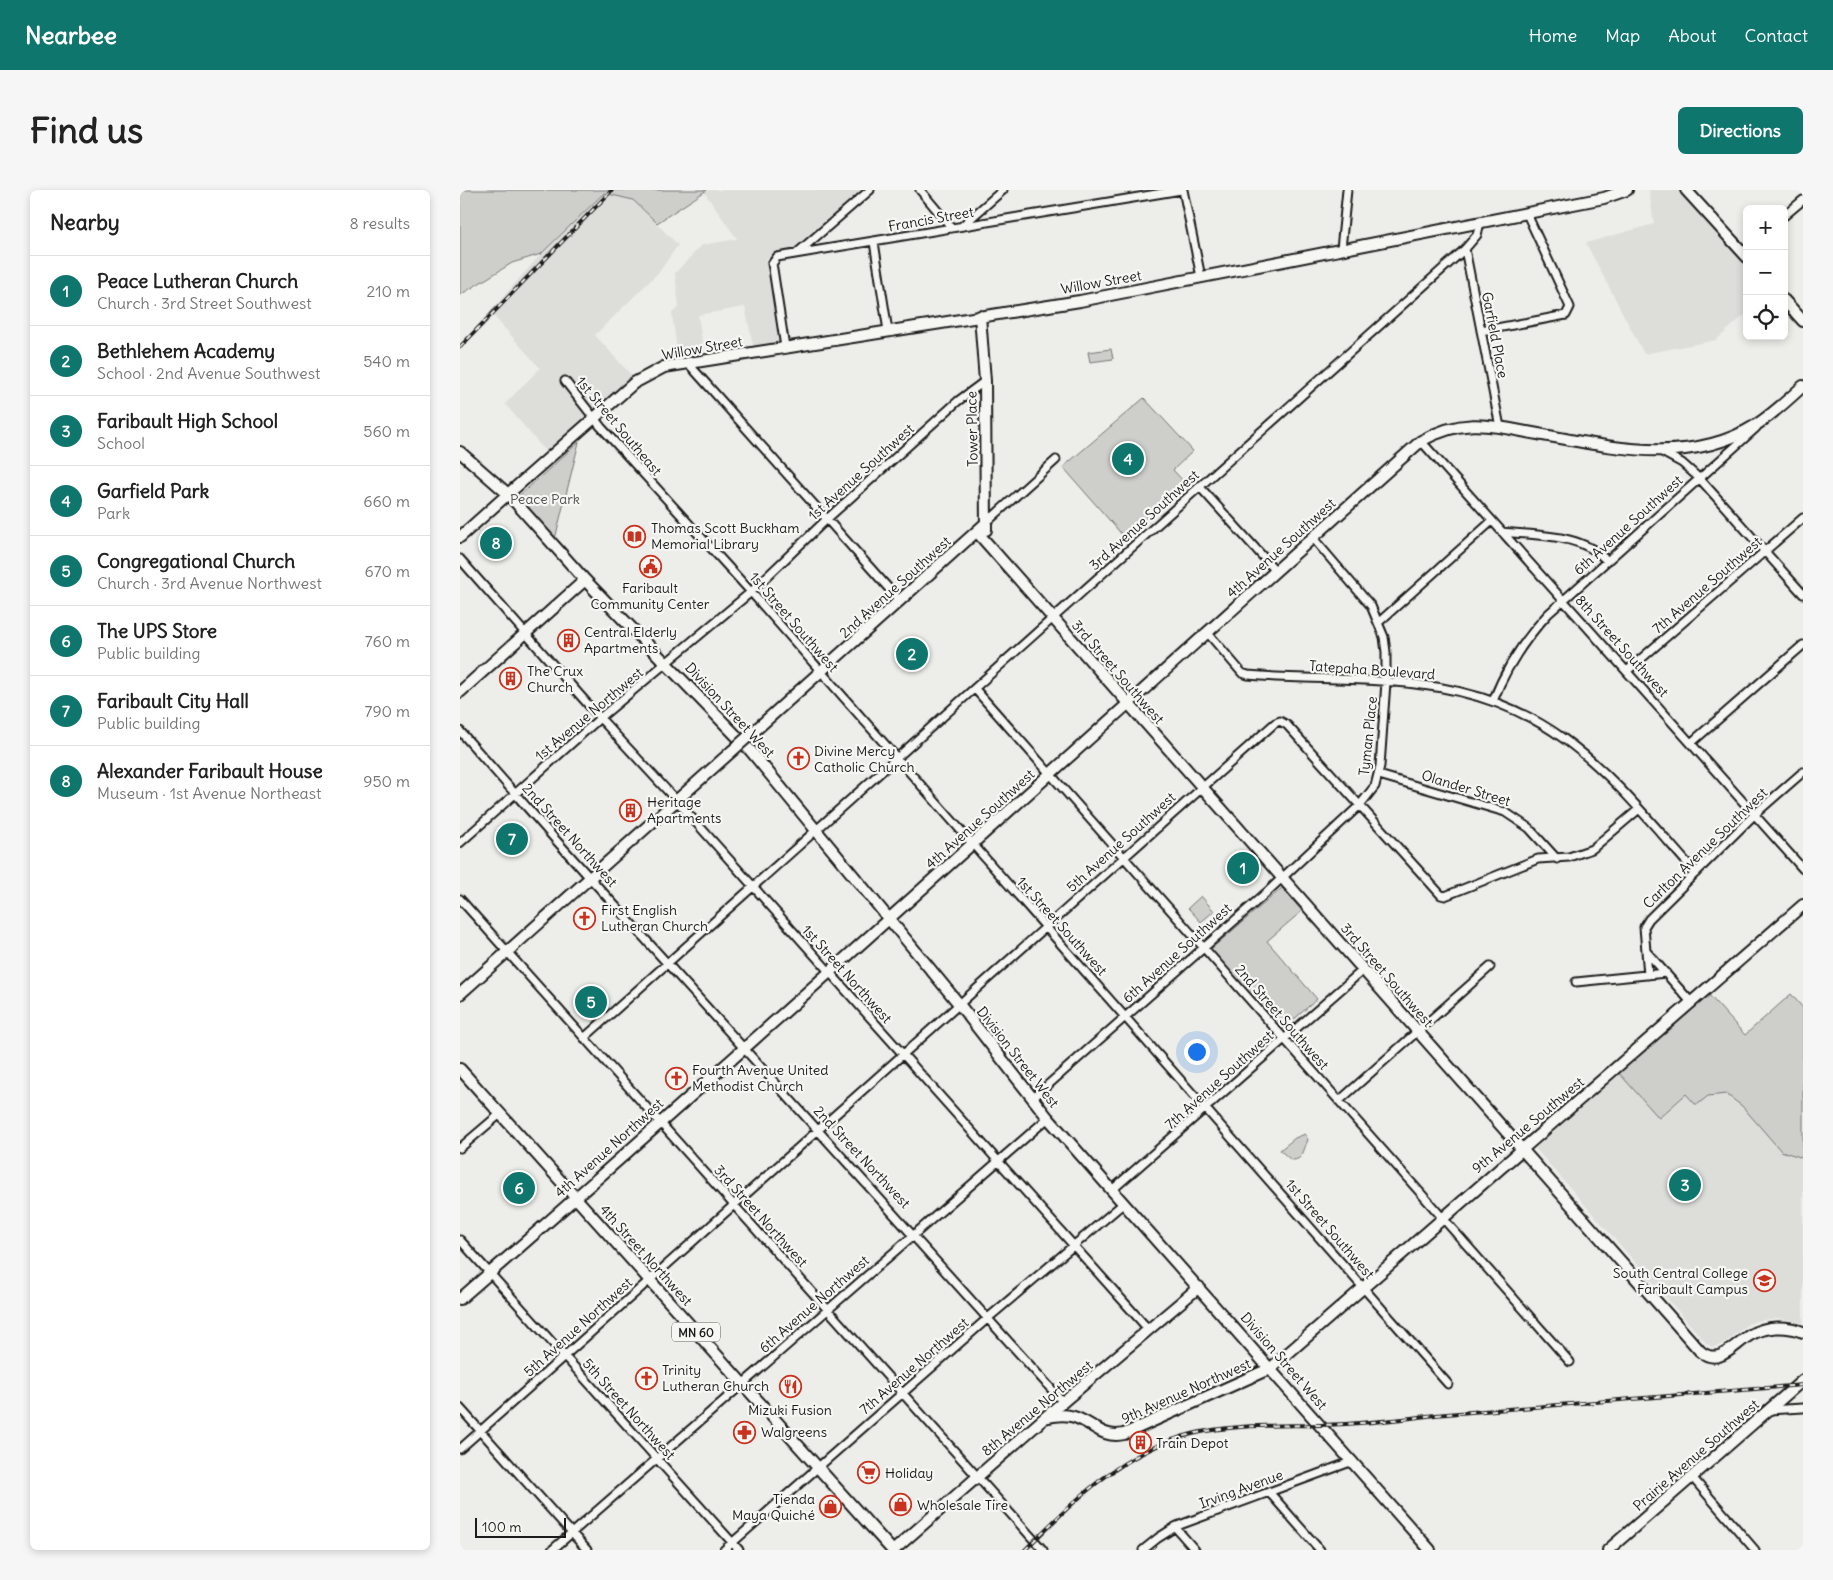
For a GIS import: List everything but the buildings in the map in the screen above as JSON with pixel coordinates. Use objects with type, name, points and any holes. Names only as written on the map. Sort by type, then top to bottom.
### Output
[{"type":"street","points":[[796,254],[870,190]]},
{"type":"street","points":[[920,190],[952,228]]},
{"type":"street","points":[[961,227],[1003,190]]},
{"type":"street","points":[[1126,199],[1136,190]]},
{"type":"street","points":[[1182,190],[1201,277]]},
{"type":"street","name":"Francis Street","points":[[785,348],[773,268],[774,260],[796,254],[1182,190]]},
{"type":"street","points":[[1341,249],[1347,190]]},
{"type":"street","name":"Willow Street","points":[[460,538],[643,376],[664,368],[687,362],[1080,300],[1526,214],[1604,198],[1627,190]]},
{"type":"street","points":[[1686,190],[1743,250]]},
{"type":"street","points":[[1788,213],[1803,200]]},
{"type":"street","points":[[1481,331],[1566,315],[1569,312],[1570,307],[1526,214]]},
{"type":"street","name":"3rd Avenue Southwest","points":[[584,1038],[1465,249],[1477,235],[1480,222]]},
{"type":"street","points":[[874,242],[888,331]]},
{"type":"street","name":"Garfield Place","points":[[1465,249],[1500,427]]},
{"type":"street","points":[[1788,304],[1803,321]]},
{"type":"street","name":"Tower Place","points":[[980,316],[985,381],[986,542]]},
{"type":"street","points":[[687,362],[899,600]]},
{"type":"street","name":"1st Street Southeast","points":[[566,380],[594,420],[654,487]]},
{"type":"street","name":"1st Avenue Southwest","points":[[667,664],[751,592],[827,519],[958,401],[985,381]]},
{"type":"street","name":"6th Avenue Southwest","points":[[1492,701],[1506,670],[1521,646],[1548,614],[1803,386]]},
{"type":"street","name":"4th Avenue Southwest","points":[[889,919],[1275,570],[1421,441],[1451,427],[1484,424],[1630,449],[1680,450],[1718,442],[1755,426],[1771,415]]},
{"type":"street","name":"8th Street Southwest","points":[[1421,441],[1803,869]]},
{"type":"street","points":[[1659,451],[1682,463],[1700,479],[1803,594]]},
{"type":"street","name":"Division Street West","points":[[460,452],[508,494],[585,580],[750,750],[958,1004],[1048,1118],[1430,1550]]},
{"type":"street","name":"2nd Avenue Southwest","points":[[460,994],[1056,460]]},
{"type":"street","points":[[1199,486],[1275,570]]},
{"type":"street","name":"1st Street Southwest","points":[[654,487],[751,592],[1364,1286],[1448,1384]]},
{"type":"street","name":"7th Avenue Southwest","points":[[1627,672],[1803,518]]},
{"type":"street","points":[[1379,622],[1492,521]]},
{"type":"street","name":"3rd Street Southwest","points":[[977,532],[1705,1355],[1711,1357],[1723,1355],[1749,1335],[1762,1330],[1787,1328],[1803,1332]]},
{"type":"street","points":[[1502,532],[1575,541],[1593,548],[1607,561]]},
{"type":"street","name":"Tyman Place","points":[[1312,538],[1362,594],[1379,622],[1386,652],[1386,682],[1379,775],[1368,796],[1360,805]]},
{"type":"street","name":"1st Street Northwest","points":[[460,559],[600,718],[676,800],[1149,1330]]},
{"type":"street","points":[[460,692],[585,580]]},
{"type":"street","name":"Tatepaha Boulevard","points":[[1207,632],[1238,668],[1248,675],[1386,682],[1440,687],[1492,701],[1538,721],[1580,749],[1598,765],[1696,873]]},
{"type":"street","points":[[1691,742],[1803,645]]},
{"type":"street","name":"1st Avenue Northwest","points":[[460,843],[600,718],[667,664]]},
{"type":"street","name":"2nd Street Southwest","points":[[975,689],[1570,1362]]},
{"type":"street","name":"5th Avenue Southwest","points":[[958,1004],[1275,722],[1280,721],[1287,725],[1360,805]]},
{"type":"street","name":"2nd Street Northwest","points":[[460,731],[1064,1403],[1085,1421]]},
{"type":"street","name":"Carlton Avenue Southwest","points":[[1648,975],[1644,927],[1646,923],[1755,814],[1803,772]]},
{"type":"street","name":"Olander Street","points":[[1379,775],[1506,812],[1518,818],[1557,859]]},
{"type":"street","points":[[1360,805],[1441,895],[1445,896],[1538,859],[1569,858],[1592,849],[1639,809]]},
{"type":"street","name":"6th Avenue Southwest","points":[[1032,1098],[1282,878],[1360,805]]},
{"type":"street","points":[[1538,859],[1539,838]]},
{"type":"street","name":"3rd Street Northwest","points":[[460,899],[1043,1550]]},
{"type":"street","name":"9th Avenue Southwest","points":[[1271,1368],[1442,1216],[1803,905]]},
{"type":"street","name":"4th Avenue Northwest","points":[[460,1299],[889,919]]},
{"type":"street","points":[[1646,950],[1690,1002]]},
{"type":"street","points":[[1339,1100],[1419,1032],[1490,966]]},
{"type":"street","name":"7th Avenue Southwest","points":[[1112,1190],[1207,1109],[1364,969]]},
{"type":"street","points":[[1576,982],[1666,973]]},
{"type":"street","name":"5th Avenue Northwest","points":[[460,1449],[958,1004]]},
{"type":"street","name":"4th Street Northwest","points":[[460,1069],[817,1468],[893,1550]]},
{"type":"street","points":[[460,1148],[500,1114]]},
{"type":"street","name":"6th Avenue Northwest","points":[[552,1550],[913,1233],[1048,1118]]},
{"type":"street","name":"7th Avenue Northwest","points":[[724,1550],[988,1318],[1124,1203]]},
{"type":"street","name":"5th Street Northwest","points":[[460,1240],[739,1550]]},
{"type":"street","name":"8th Avenue Northwest","points":[[893,1550],[1044,1418],[1199,1287]]},
{"type":"street","name":"9th Avenue Northwest","points":[[1085,1421],[1110,1435],[1124,1434],[1271,1368]]},
{"type":"street","name":"Prairie Avenue Southwest","points":[[1608,1550],[1803,1380]]},
{"type":"street","points":[[460,1408],[587,1550]]},
{"type":"street","points":[[1769,1410],[1803,1408]]},
{"type":"street","points":[[1044,1418],[1067,1414],[1085,1421]]},
{"type":"street","name":"Irving Avenue","points":[[1143,1550],[1175,1527],[1352,1461]]},
{"type":"street","points":[[1692,1477],[1755,1550]]},
{"type":"street","points":[[1269,1492],[1320,1550]]},
{"type":"street","points":[[1175,1527],[1195,1550]]},
{"type":"shaded area","points":[[707,190],[865,190],[796,250],[766,259],[782,344],[754,349],[745,307],[698,315],[704,355],[678,359],[672,313],[679,307],[675,273],[702,245],[737,239],[704,192]]},
{"type":"shaded area","points":[[1649,190],[1691,190],[1743,248],[1743,316],[1716,340],[1644,354],[1586,243],[1654,224]]},
{"type":"shaded area","points":[[604,193],[633,200],[678,245],[659,272],[595,335],[632,376],[548,454],[505,404],[540,368],[490,312],[541,254]]},
{"type":"shaded area","points":[[1791,994],[1803,1008],[1803,1323],[1778,1318],[1756,1321],[1748,1324],[1724,1344],[1713,1347],[1707,1344],[1535,1148],[1709,995],[1745,1035]]},
{"type":"green space","points":[[460,190],[707,190],[657,223],[633,200],[604,193],[541,254],[512,263],[460,295]]},
{"type":"green space","points":[[1111,349],[1113,359],[1090,362],[1088,352]]},
{"type":"green space","points":[[1144,398],[1193,451],[1173,470],[1185,483],[1124,537],[1063,467]]},
{"type":"green space","name":"Peace Park","points":[[579,442],[555,539],[518,497]]},
{"type":"green space","points":[[1282,888],[1302,911],[1267,941],[1317,999],[1282,1030],[1211,949]]},
{"type":"green space","points":[[1201,896],[1214,911],[1201,922],[1188,908]]},
{"type":"green space","points":[[1791,994],[1803,1008],[1803,1158],[1781,1151],[1742,1106],[1726,1094],[1708,1096],[1698,1104],[1695,1104],[1686,1094],[1659,1118],[1619,1073],[1709,995],[1745,1035]]},
{"type":"green space","points":[[1305,1134],[1308,1140],[1298,1159],[1291,1160],[1280,1150],[1295,1138]]},
{"type":"railway","points":[[460,347],[612,190]]},
{"type":"railway","points":[[1025,1550],[1081,1496],[1121,1465],[1144,1452],[1192,1434],[1240,1427],[1364,1423],[1435,1415],[1803,1385]]},
{"type":"place","name":"Garfield Park","points":[[1128,459]]},
{"type":"place","name":"Thomas Scott Buckham Memorial Library","points":[[635,536]]},
{"type":"place","name":"Alexander Faribault House","points":[[496,543]]},
{"type":"place","name":"Faribault Community Center","points":[[650,566]]},
{"type":"place","name":"Central Elderly Apartments","points":[[568,640]]},
{"type":"place","name":"Bethlehem Academy","points":[[912,654]]},
{"type":"place","name":"The Crux Church","points":[[511,679]]},
{"type":"place","name":"Divine Mercy Catholic Church","points":[[798,759]]},
{"type":"place","name":"Heritage Apartments","points":[[631,810]]},
{"type":"place","name":"Faribault City Hall","points":[[512,839]]},
{"type":"place","name":"Peace Lutheran Church","points":[[1243,868]]},
{"type":"place","name":"First English Lutheran Church","points":[[585,918]]},
{"type":"place","name":"Congregational Church","points":[[591,1002]]},
{"type":"place","name":"Fourth Avenue United Methodist Church","points":[[676,1078]]},
{"type":"place","name":"Faribault High School","points":[[1685,1185]]},
{"type":"place","name":"The UPS Store","points":[[519,1188]]},
{"type":"place","name":"South Central College Faribault Campus","points":[[1764,1281]]},
{"type":"place","name":"Trinity Lutheran Church","points":[[646,1378]]},
{"type":"place","name":"Mizuki Fusion","points":[[790,1387]]},
{"type":"place","name":"Walgreens","points":[[745,1432]]},
{"type":"place","name":"Train Depot","points":[[1140,1443]]},
{"type":"place","name":"Holiday","points":[[869,1473]]},
{"type":"place","name":"Wholesale Tire","points":[[901,1505]]},
{"type":"place","name":"Tienda Maya Quiché","points":[[831,1507]]}]
